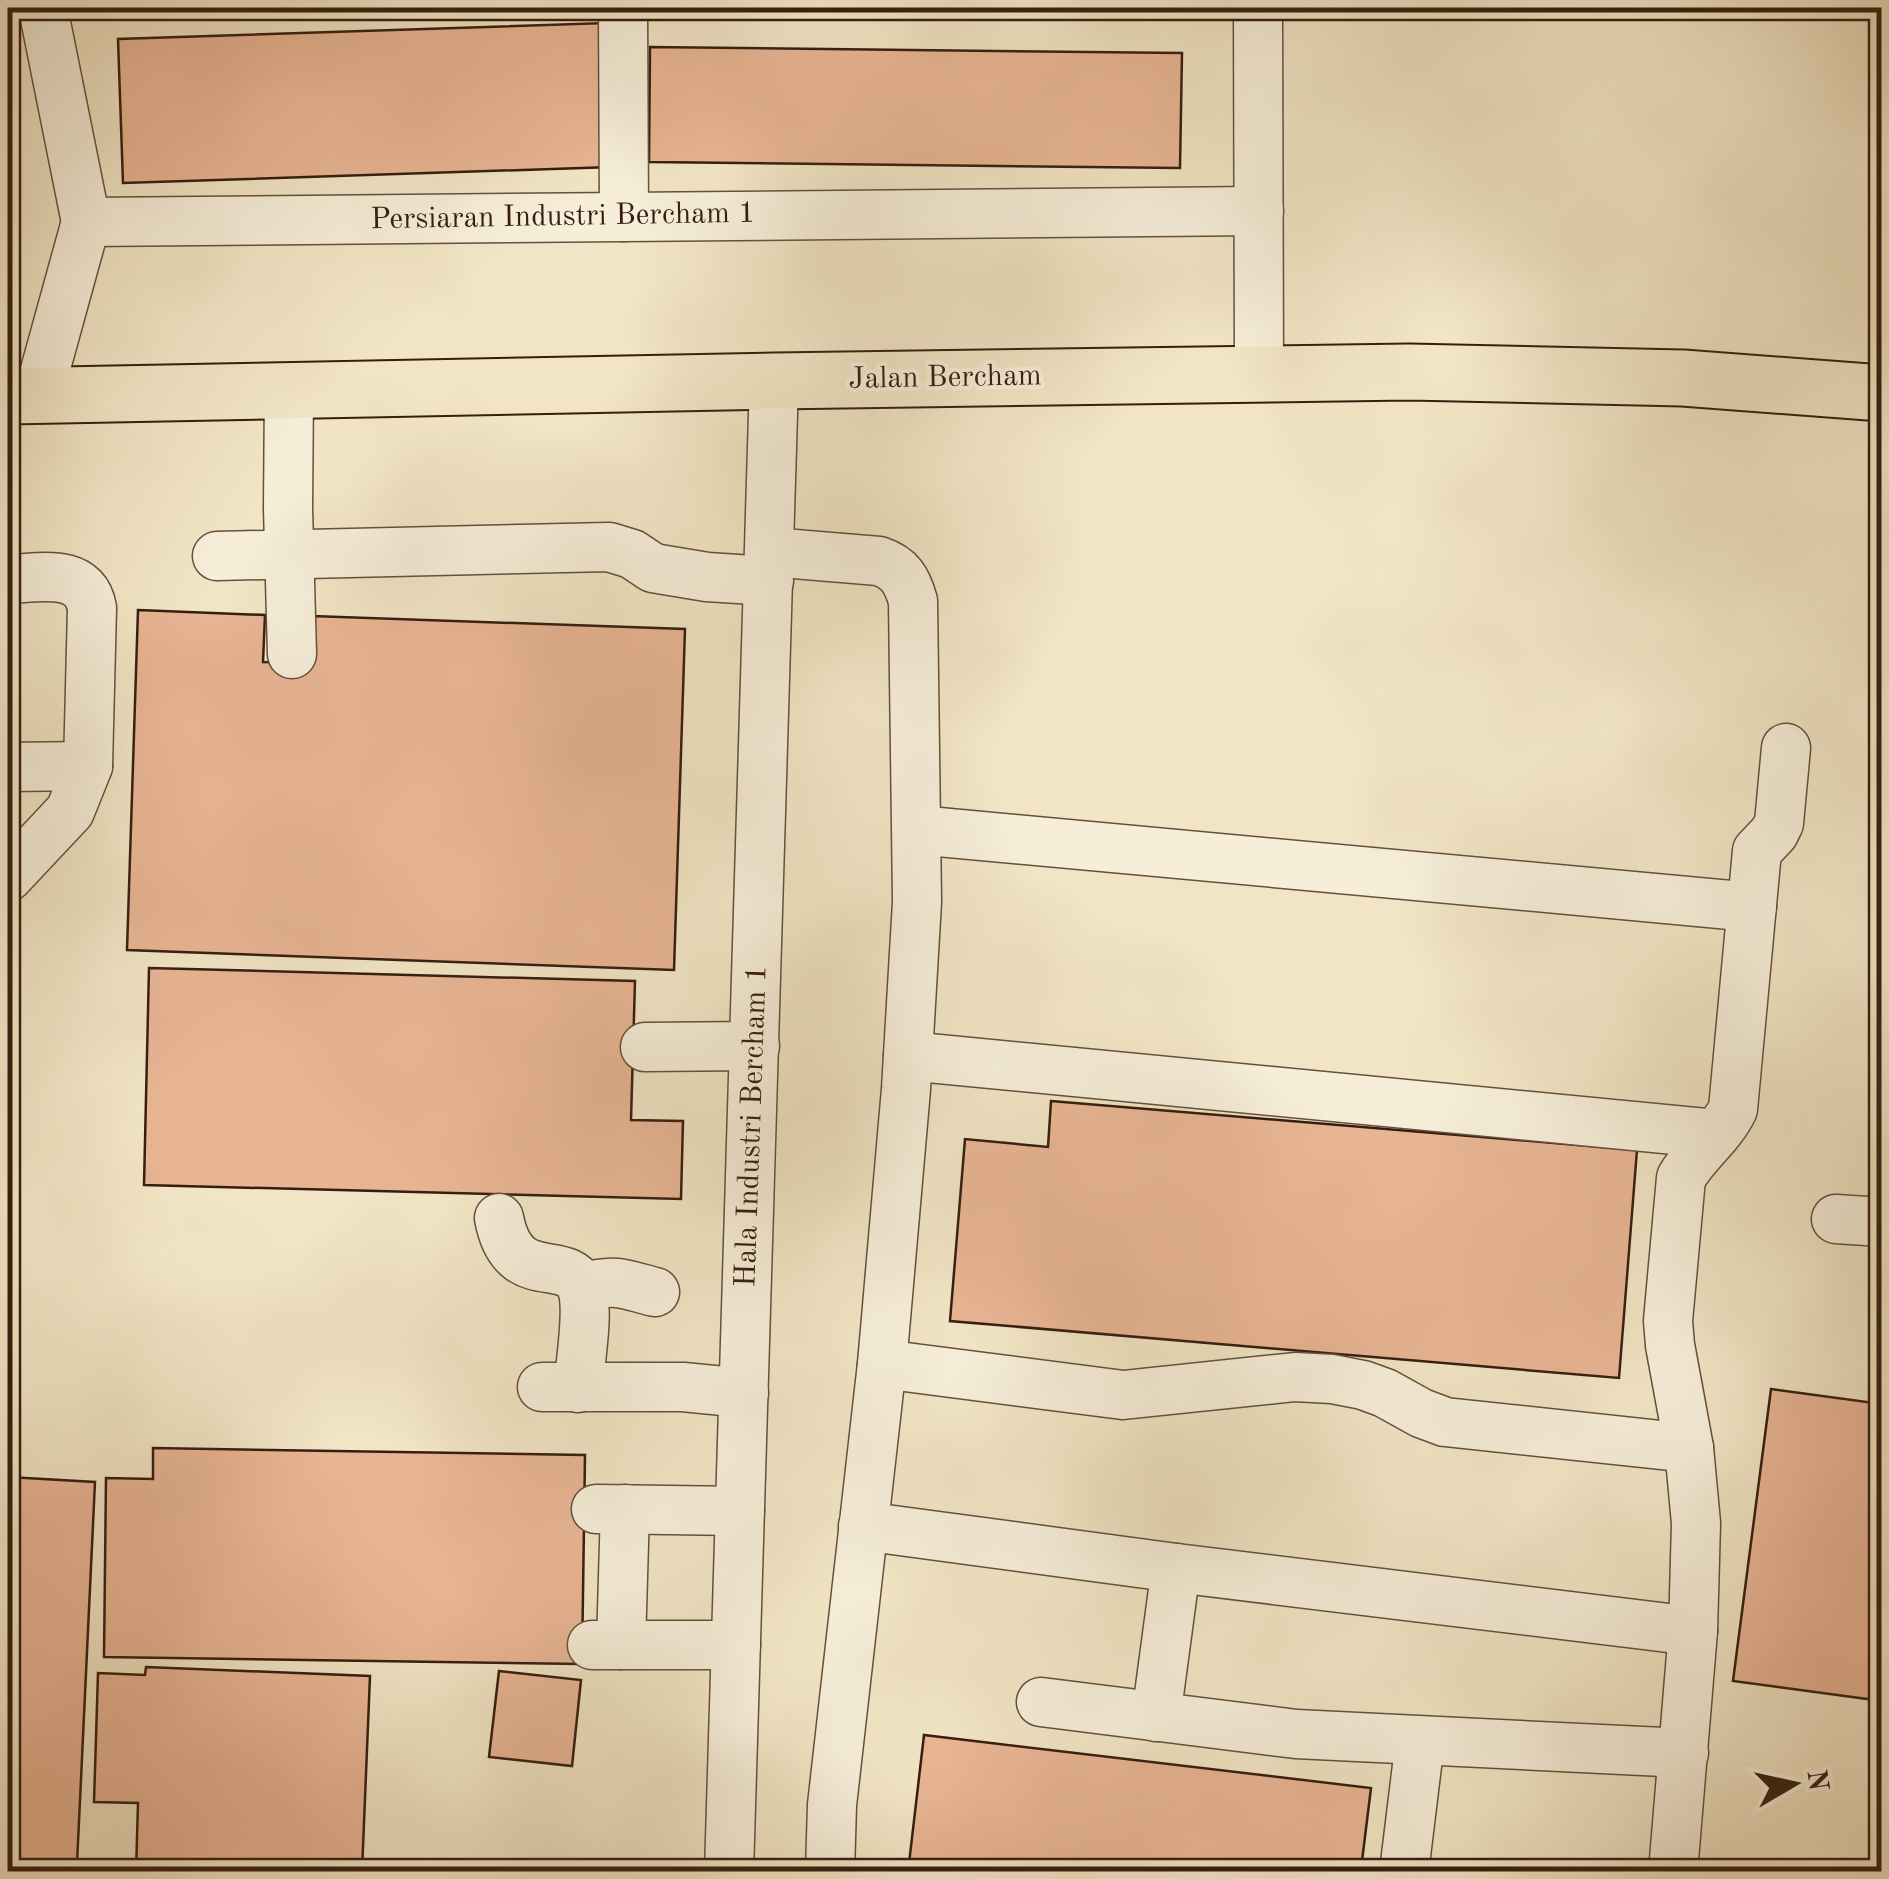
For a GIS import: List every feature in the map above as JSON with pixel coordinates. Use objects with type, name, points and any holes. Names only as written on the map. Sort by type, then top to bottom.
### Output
[{"type":"main road","name":"Jalan Bercham","points":[[23,396],[1409,372],[1682,378],[1882,393]]},
{"type":"street","points":[[23,396],[86,222],[43,8]]},
{"type":"street","points":[[623,8],[624,217]]},
{"type":"street","points":[[1258,8],[1260,374]]},
{"type":"street","name":"Persiaran Industri Bercham 1","points":[[86,222],[1258,211]]},
{"type":"street","name":"Hala Industri Bercham 1","points":[[729,1872],[774,380]]},
{"type":"street","points":[[289,390],[292,654]]},
{"type":"street","points":[[216,556],[609,548],[632,554],[653,568],[707,578],[769,566],[878,561],[901,572],[908,583],[913,601],[918,902],[882,1364],[832,1804],[830,1872]]},
{"type":"street","points":[[8,877],[70,811],[88,766],[90,596],[74,580],[26,578]]},
{"type":"street","points":[[1673,1872],[1693,1632],[1696,1523],[1689,1448],[1668,1321],[1679,1196],[1681,1178],[1690,1163],[1703,1152],[1733,1109],[1757,851],[1779,823],[1786,748]]},
{"type":"street","points":[[8,767],[88,766]]},
{"type":"street","points":[[916,830],[1752,908]]},
{"type":"street","points":[[644,1046],[755,1046]]},
{"type":"street","points":[[908,1056],[1716,1134]]},
{"type":"street","points":[[498,1218],[502,1236],[521,1261],[538,1268],[561,1270],[574,1276],[582,1288],[585,1303],[560,1388],[684,1387],[744,1393]]},
{"type":"street","points":[[582,1288],[614,1281],[655,1292]]},
{"type":"street","points":[[882,1364],[1123,1395],[1295,1376],[1332,1378],[1374,1389],[1445,1422],[1689,1448]]},
{"type":"street","points":[[736,1646],[606,1645],[611,1509],[740,1511]]},
{"type":"street","points":[[863,1526],[1693,1632]]},
{"type":"street","points":[[1156,1717],[1176,1568]]},
{"type":"street","points":[[1041,1702],[1296,1734],[1684,1753]]},
{"type":"street","points":[[1404,1872],[1420,1740]]},
{"type":"building","points":[[606,23],[611,167],[123,183],[118,39]]},
{"type":"building","points":[[650,47],[1182,53],[1180,168],[649,162]]},
{"type":"building","points":[[138,610],[265,615],[263,662],[311,663],[313,616],[685,629],[674,970],[127,950]]},
{"type":"building","points":[[149,968],[635,981],[631,1120],[683,1121],[681,1199],[144,1185]]},
{"type":"building","points":[[1051,1101],[1637,1150],[1619,1378],[950,1321],[965,1139],[1048,1147]]},
{"type":"building","points":[[1771,1389],[1882,1404],[1882,1701],[1733,1681]]},
{"type":"building","points":[[153,1448],[585,1455],[582,1664],[104,1657],[106,1478],[153,1479]]},
{"type":"building","points":[[8,1477],[95,1482],[77,1864],[8,1860]]},
{"type":"building","points":[[146,1667],[370,1676],[362,1872],[136,1872],[138,1803],[94,1802],[98,1673],[145,1675]]},
{"type":"building","points":[[499,1671],[581,1680],[572,1766],[489,1757]]},
{"type":"building","points":[[924,1735],[1371,1788],[1362,1861],[1387,1864],[1386,1872],[908,1872]]}]
